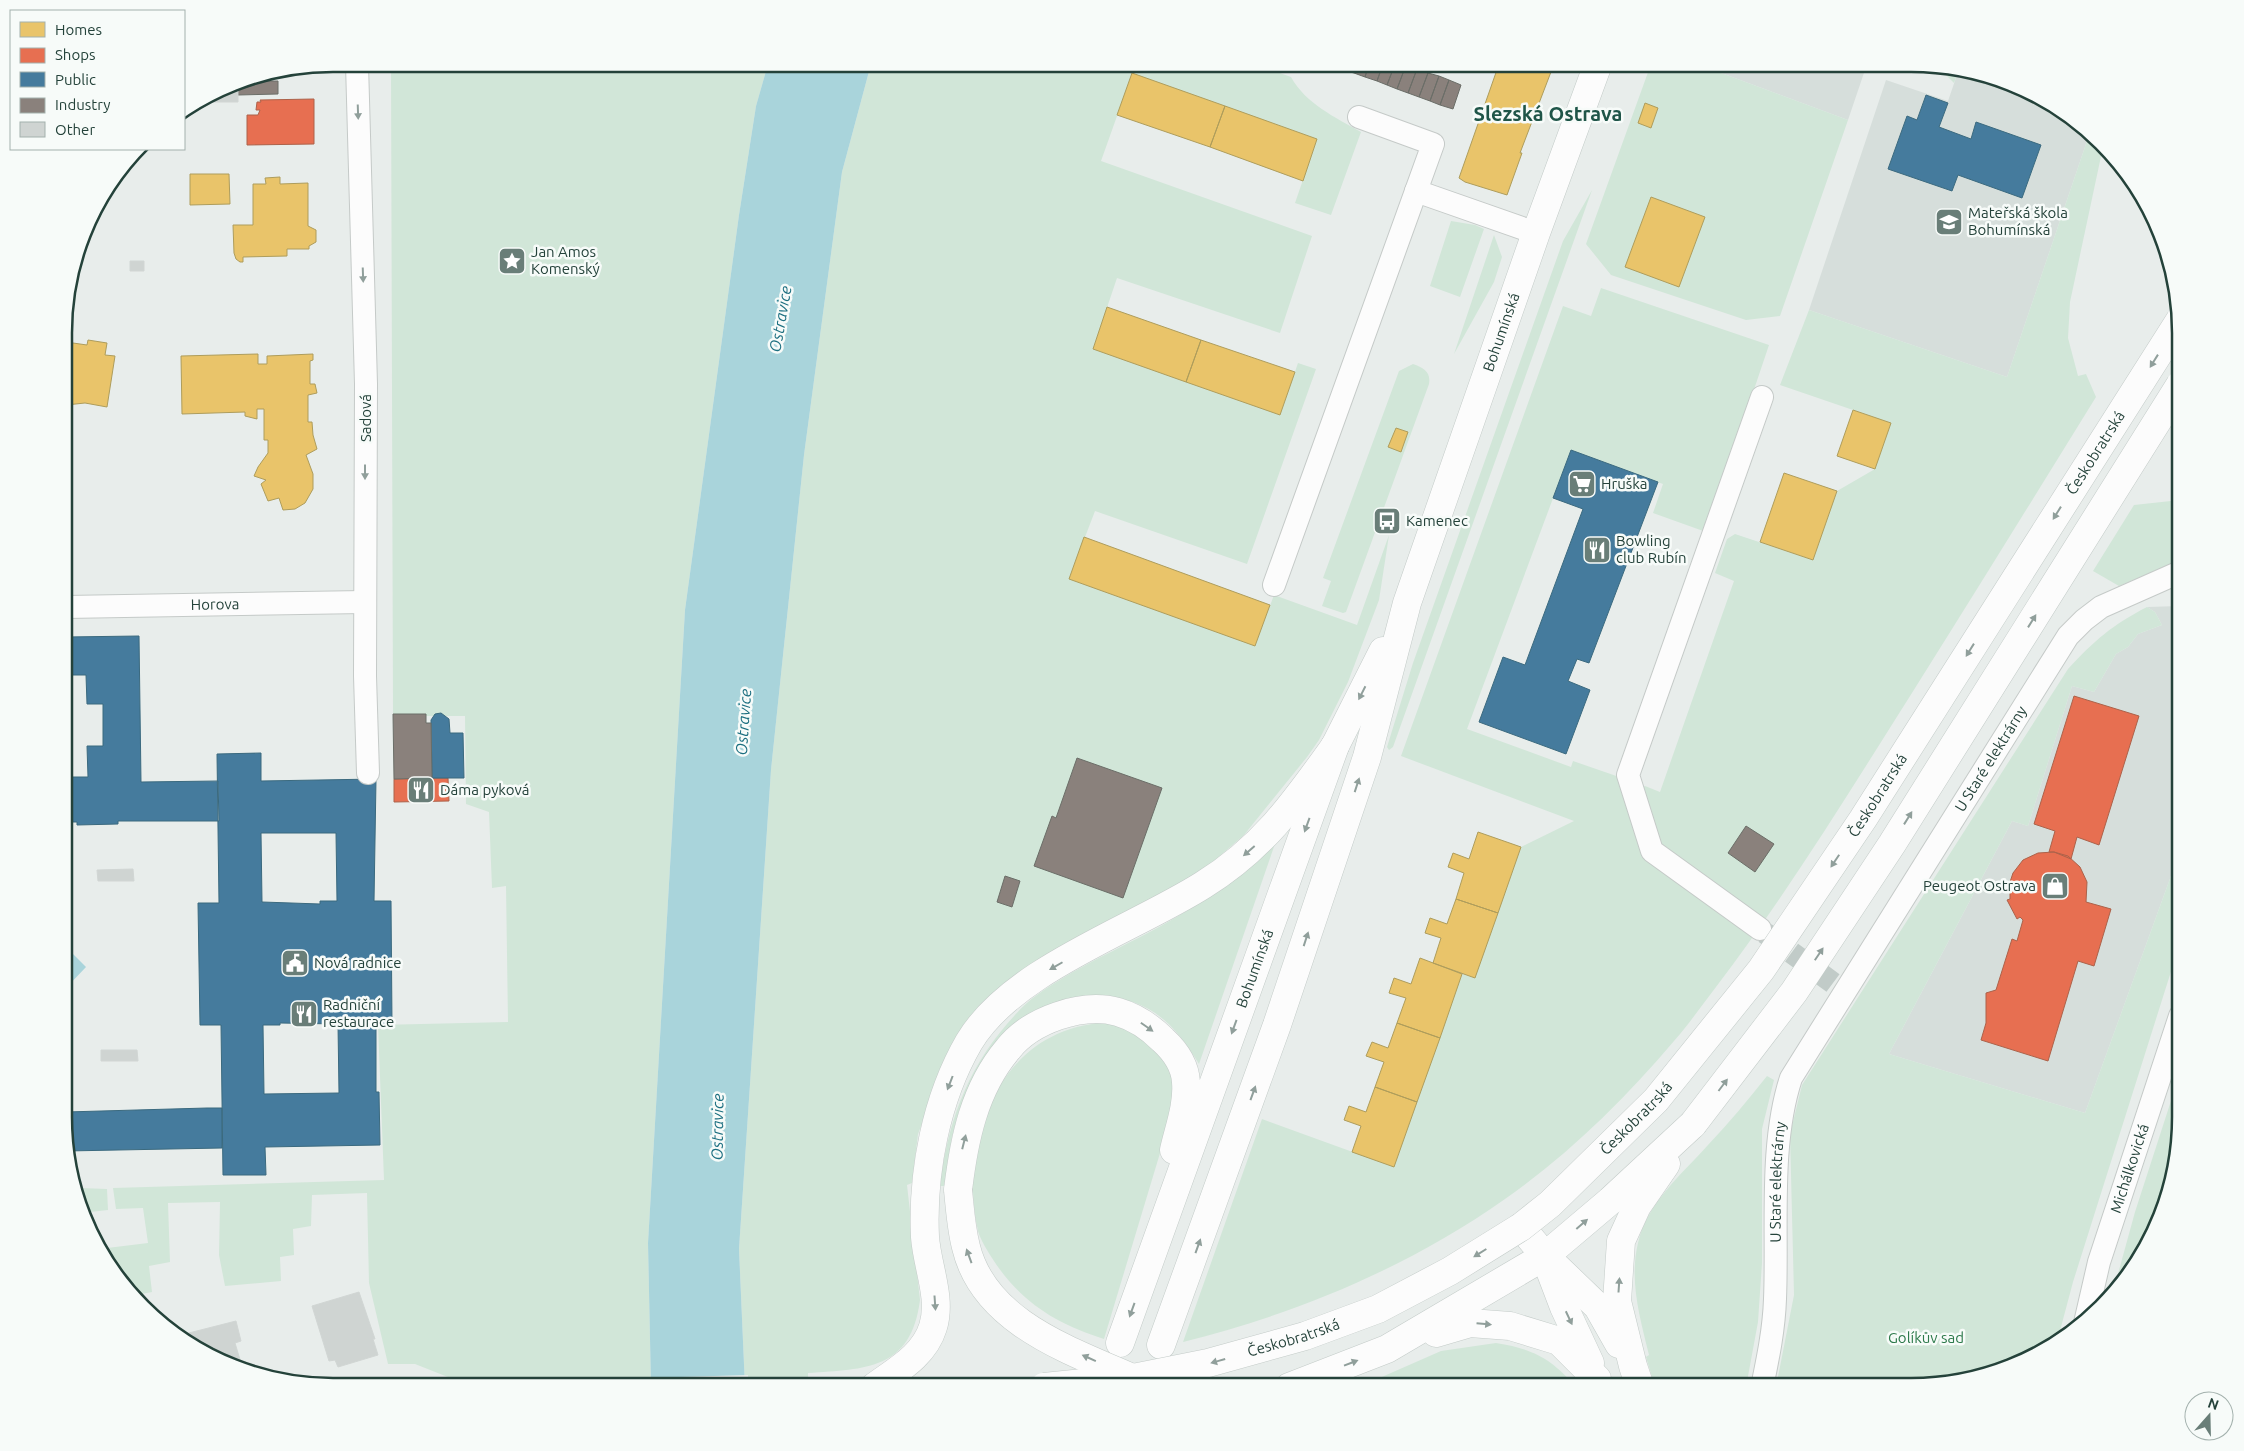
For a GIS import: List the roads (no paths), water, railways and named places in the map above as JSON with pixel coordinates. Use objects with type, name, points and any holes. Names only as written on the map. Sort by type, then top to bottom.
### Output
[{"type":"main road","name":"Bohumínská","points":[[1164,1345],[1181,1292],[1277,1025],[1364,764],[1407,603],[1536,234],[1595,73]]},
{"type":"main road","name":"Českobratrská","points":[[1133,1378],[1208,1363],[1305,1336],[1378,1309],[1450,1271],[1521,1227],[1550,1204],[1656,1100],[1761,970],[1863,819],[2172,333]]},
{"type":"main road","points":[[1637,1377],[1618,1301],[1621,1241],[1637,1206],[1693,1124],[1794,992],[1892,844],[2172,398]]},
{"type":"main road","name":"Bohumínská","points":[[1120,1343],[1335,746],[1407,603]]},
{"type":"main road","points":[[886,1378],[920,1352],[933,1326],[935,1300],[925,1238],[926,1185],[933,1140],[948,1087],[970,1040],[990,1015],[1012,994],[1034,979],[1098,942],[1170,905],[1228,868],[1278,823],[1335,746]]},
{"type":"main road","points":[[1133,1378],[1045,1338],[1019,1321],[1002,1307],[977,1274],[969,1256],[961,1222],[958,1190],[962,1155],[969,1123],[987,1080],[1008,1048],[1021,1035],[1038,1024],[1069,1014],[1102,1010],[1121,1013],[1151,1030],[1170,1046],[1181,1064],[1186,1081],[1184,1110],[1144,1278]]},
{"type":"main road","points":[[1387,1349],[1545,1256],[1610,1201],[1693,1124]]},
{"type":"main road","points":[[1521,1227],[1545,1256],[1598,1308],[1637,1377]]},
{"type":"main road","points":[[1545,1256],[1564,1306],[1598,1378]]},
{"type":"main road","points":[[1312,1378],[1387,1349],[1470,1323],[1510,1326],[1559,1341],[1595,1378]]},
{"type":"street","name":"Sadová","points":[[357,73],[366,384],[364,602],[368,773]]},
{"type":"street","points":[[1274,585],[1433,144],[1359,117]]},
{"type":"street","points":[[1416,190],[1536,234]]},
{"type":"street","points":[[1760,929],[1652,851],[1628,775],[1762,397]]},
{"type":"street","name":"U Staré elektrárny","points":[[1764,1378],[1774,1319],[1778,1143],[1784,1098],[1791,1078],[1839,988],[2068,636],[2101,607],[2172,576]]},
{"type":"street","name":"Horova","points":[[73,607],[364,602]]},
{"type":"street","name":"Michálkovická","points":[[2087,1310],[2097,1268],[2172,1040]]},
{"type":"water","name":"Ostravice","points":[[765,73],[869,73],[842,172],[804,455],[771,770],[739,1249],[745,1378],[651,1378],[648,1243],[685,610],[739,215],[756,106]]},
{"type":"water","points":[[73,954],[86,967],[73,981]]},
{"type":"tunnel","points":[[1765,933],[1833,983]]},
{"type":"place","name":"Mateřská škola Bohumínská","points":[[1949,222]]},
{"type":"place","name":"Jan Amos Komenský","points":[[512,261]]},
{"type":"place","name":"Hruška","points":[[1582,484]]},
{"type":"place","name":"Kamenec","points":[[1387,521]]},
{"type":"place","name":"Bowling club Rubín","points":[[1597,550]]},
{"type":"place","name":"Dáma pyková","points":[[421,790]]},
{"type":"place","name":"Peugeot Ostrava","points":[[2055,886]]},
{"type":"place","name":"Nová radnice","points":[[295,963]]},
{"type":"place","name":"Radniční restaurace","points":[[304,1014]]},
{"type":"district","name":"Slezská Ostrava","points":[[1548,114]]},
{"type":"park label","name":"Golíkův sad","points":[[1926,1338]]}]
